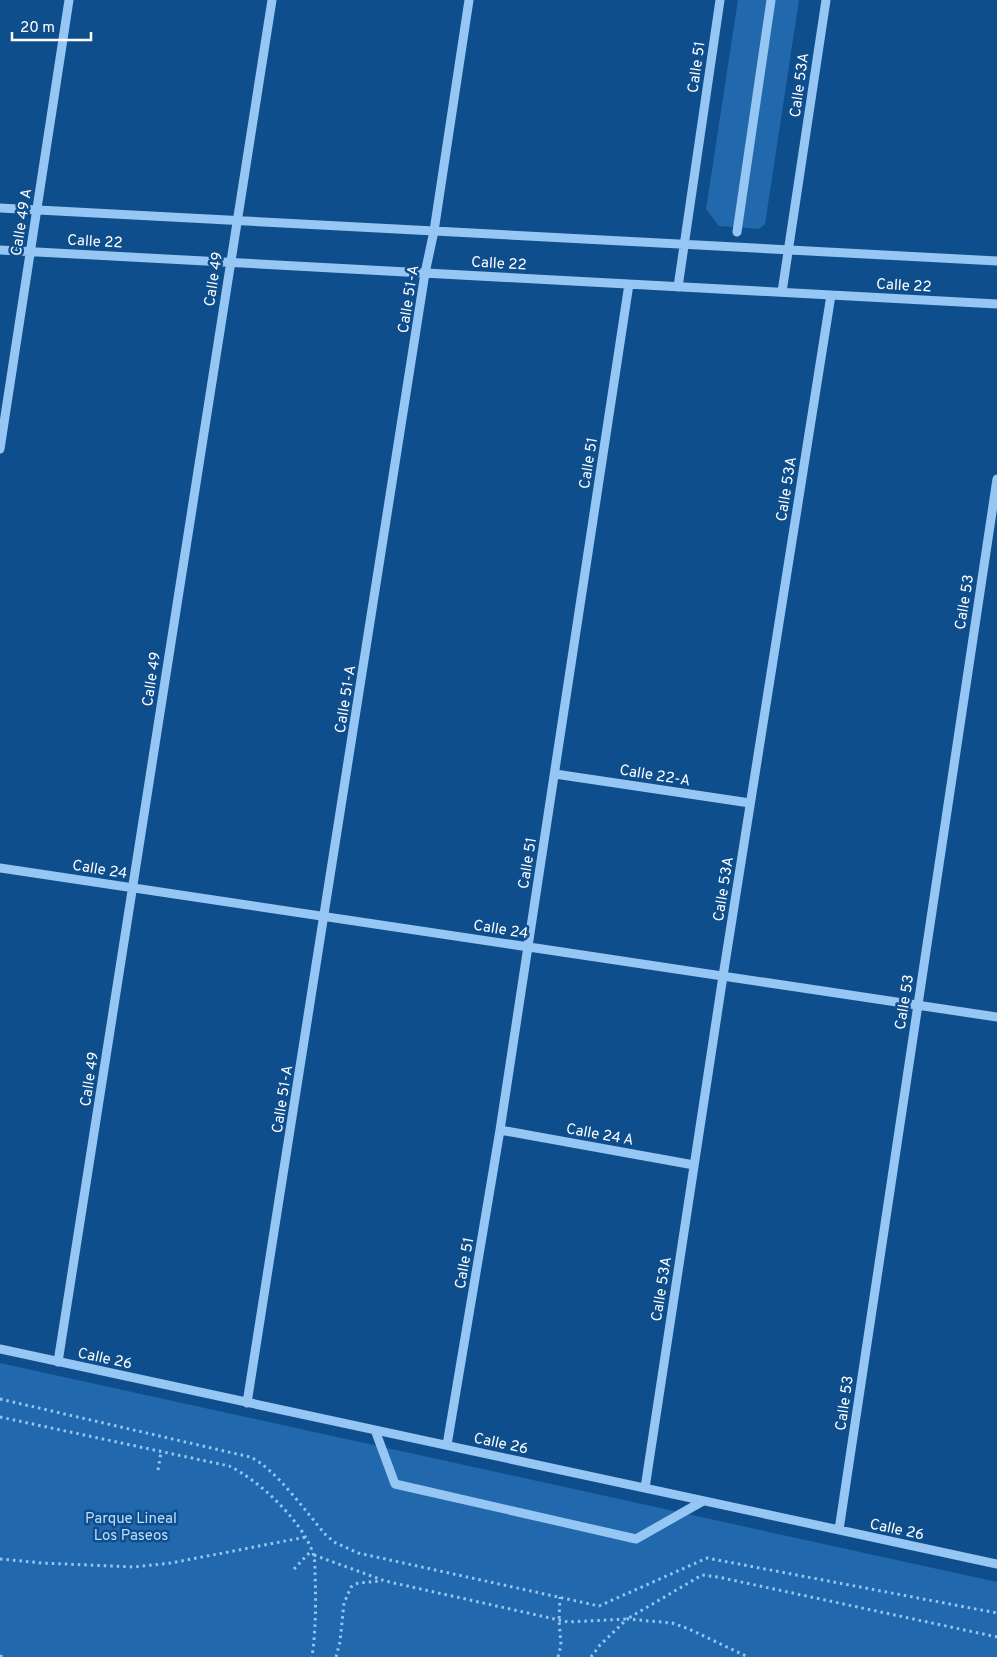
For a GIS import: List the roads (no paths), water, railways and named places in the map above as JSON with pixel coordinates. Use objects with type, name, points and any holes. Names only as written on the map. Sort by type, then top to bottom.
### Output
[{"type":"street","name":"Calle 49 A","points":[[0,449],[69,0]]},
{"type":"street","name":"Calle 49","points":[[58,1362],[272,0]]},
{"type":"street","name":"Calle 51-A","points":[[247,1403],[425,273],[434,231],[469,0]]},
{"type":"street","name":"Calle 51","points":[[678,287],[720,0]]},
{"type":"street","points":[[736,232],[771,0]]},
{"type":"street","name":"Calle 53A","points":[[782,292],[826,0]]},
{"type":"street","name":"Calle 22","points":[[0,208],[997,261]]},
{"type":"street","name":"Calle 22","points":[[0,250],[997,304]]},
{"type":"street","name":"Calle 51","points":[[447,1445],[500,1130],[629,284]]},
{"type":"street","name":"Calle 53A","points":[[645,1488],[830,295]]},
{"type":"street","name":"Calle 53","points":[[839,1530],[997,479]]},
{"type":"street","name":"Calle 22-A","points":[[555,774],[750,803]]},
{"type":"street","name":"Calle 24","points":[[0,868],[997,1017]]},
{"type":"street","name":"Calle 24 A","points":[[500,1130],[694,1165]]},
{"type":"street","name":"Calle 26","points":[[0,1349],[997,1564]]},
{"type":"street","points":[[375,1430],[396,1484],[636,1539],[702,1500]]},
{"type":"park label","name":"Parque Lineal Los Paseos","points":[[131,1526]]}]
